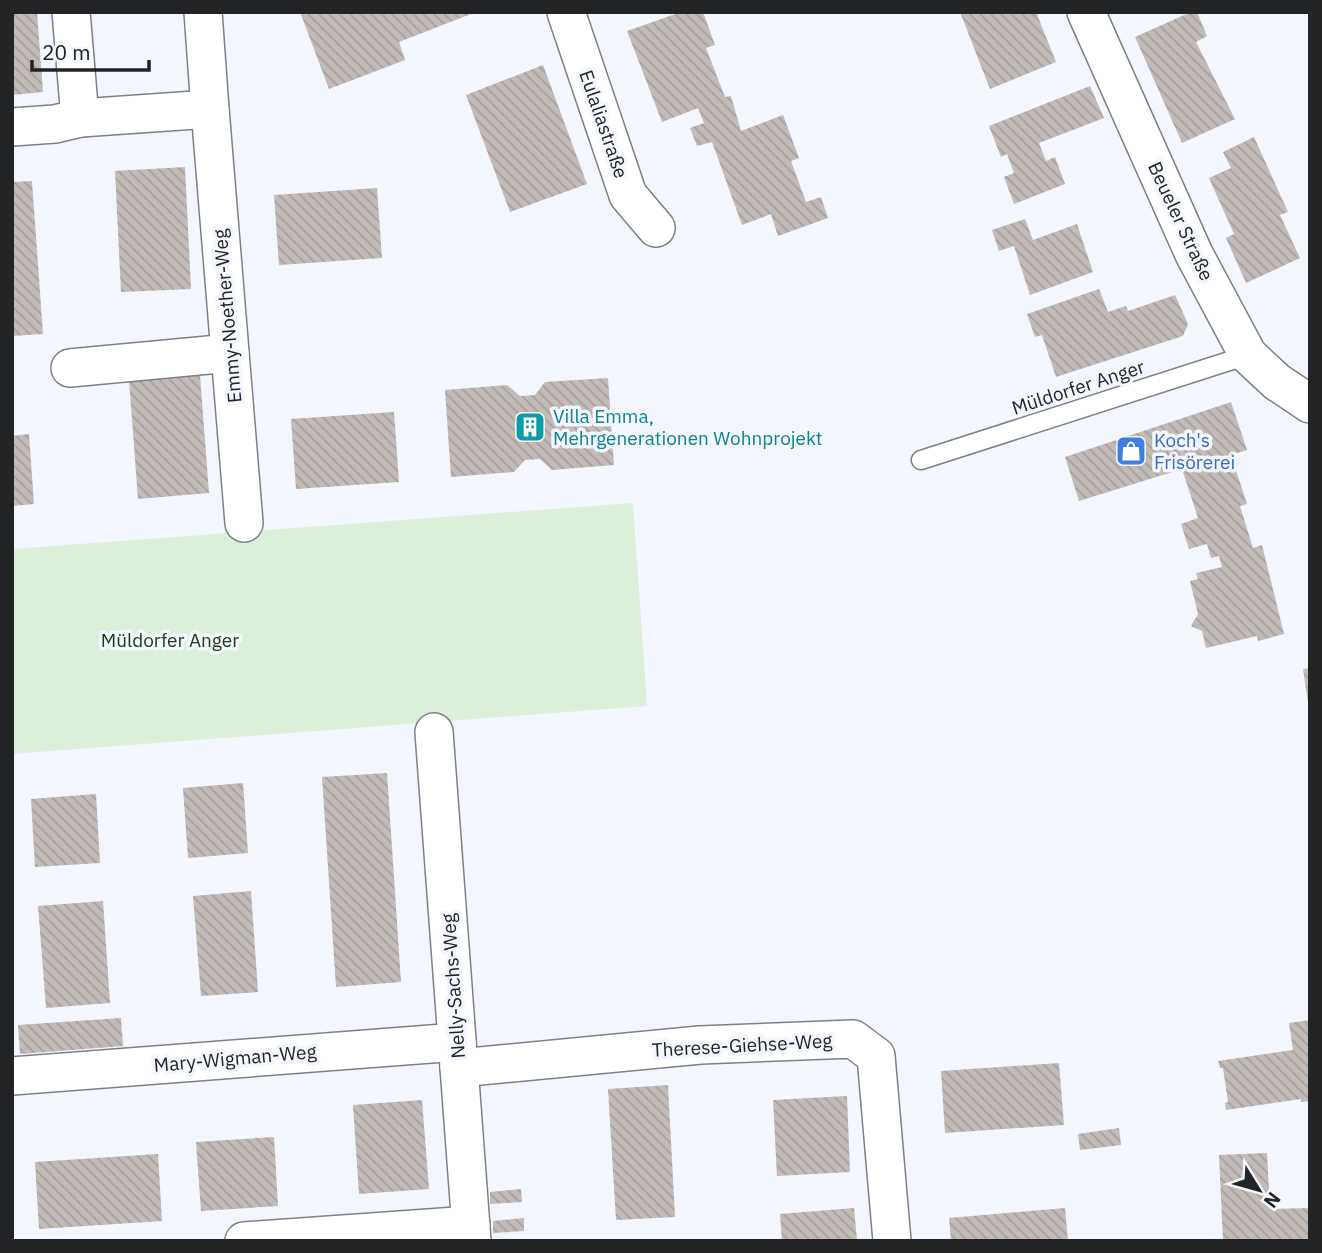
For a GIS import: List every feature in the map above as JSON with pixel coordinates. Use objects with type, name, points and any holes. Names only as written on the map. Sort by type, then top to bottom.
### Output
[{"type":"street","points":[[71,12],[80,118]]},
{"type":"street","name":"Emmy-Noether-Weg","points":[[203,12],[244,523]]},
{"type":"street","name":"Eulaliastraße","points":[[566,12],[628,195],[656,228]]},
{"type":"street","name":"Beueler Straße","points":[[1086,12],[1194,254],[1248,355],[1277,382],[1310,404]]},
{"type":"street","points":[[12,127],[55,124],[80,118],[210,109]]},
{"type":"street","points":[[70,368],[230,353]]},
{"type":"street","name":"Nelly-Sachs-Weg","points":[[435,732],[471,1233]]},
{"type":"street","name":"Therese-Giehse-Weg","points":[[458,1055],[853,1039],[876,1056],[892,1241]]},
{"type":"street","name":"Mary-Wigman-Weg","points":[[12,1076],[458,1055]]},
{"type":"street","points":[[244,1241],[471,1233]]},
{"type":"lane","name":"Müldorfer Anger","points":[[920,460],[1248,355]]},
{"type":"green space","name":"Müldorfer Anger","points":[[633,503],[647,706],[12,754],[12,549]]},
{"type":"building","points":[[12,12],[37,12],[43,92],[12,95]]},
{"type":"building","points":[[300,12],[476,12],[399,42],[405,60],[329,89]]},
{"type":"building","points":[[681,12],[703,12],[715,45],[706,48],[725,97],[731,96],[741,131],[783,115],[799,158],[791,161],[806,202],[821,197],[828,218],[778,236],[771,214],[742,225],[712,142],[697,146],[690,128],[704,123],[698,108],[662,122],[627,31]]},
{"type":"building","points":[[960,12],[1036,12],[1056,62],[990,89]]},
{"type":"building","points":[[1191,12],[1197,12],[1207,36],[1196,42],[1235,119],[1182,143],[1135,37]]},
{"type":"building","points":[[543,65],[587,184],[510,212],[466,95]]},
{"type":"building","points":[[1090,86],[1104,118],[1039,143],[1046,161],[1055,157],[1065,184],[1014,204],[1004,177],[1014,173],[1007,154],[1001,157],[989,126]]},
{"type":"building","points":[[1254,137],[1288,212],[1280,215],[1300,258],[1246,283],[1226,238],[1234,234],[1209,178],[1231,168],[1223,152]]},
{"type":"building","points":[[185,167],[191,289],[121,292],[115,171]]},
{"type":"building","points":[[32,181],[43,334],[12,336],[12,182]]},
{"type":"building","points":[[377,188],[382,258],[279,265],[274,195]]},
{"type":"building","points":[[1025,219],[1033,240],[1077,224],[1093,272],[1030,295],[1014,246],[999,251],[992,230]]},
{"type":"building","points":[[1099,289],[1108,312],[1126,306],[1128,311],[1175,295],[1188,324],[1183,336],[1056,377],[1042,335],[1035,337],[1027,314]]},
{"type":"building","points":[[200,375],[209,493],[138,499],[129,380]]},
{"type":"building","name":"Villa Emma, Mehrgenerationen Wohnprojekt","points":[[608,378],[614,465],[552,470],[540,459],[525,460],[514,472],[451,477],[445,390],[507,385],[520,396],[535,395],[545,382]]},
{"type":"building","points":[[1231,402],[1247,450],[1231,455],[1247,504],[1240,506],[1253,548],[1262,545],[1284,634],[1258,641],[1257,636],[1206,648],[1202,631],[1191,626],[1198,614],[1190,581],[1198,579],[1196,573],[1222,567],[1219,556],[1211,558],[1207,544],[1189,549],[1181,524],[1198,518],[1182,469],[1079,501],[1065,457]]},
{"type":"building","points":[[394,412],[399,482],[296,489],[291,419]]},
{"type":"building","points":[[29,434],[34,504],[12,506],[12,436]]},
{"type":"building","points":[[1310,668],[1310,702],[1308,702],[1303,669]]},
{"type":"building","points":[[387,773],[401,982],[336,987],[322,777]]},
{"type":"building","points":[[243,783],[248,853],[188,858],[183,788]]},
{"type":"building","points":[[96,794],[100,863],[35,867],[31,799]]},
{"type":"building","points":[[251,891],[258,992],[201,996],[193,896]]},
{"type":"building","points":[[103,901],[110,1003],[46,1008],[38,906]]},
{"type":"building","points":[[121,1018],[123,1046],[20,1054],[18,1025]]},
{"type":"building","points":[[1310,1020],[1310,1101],[1301,1102],[1301,1099],[1226,1110],[1225,1103],[1228,1102],[1223,1068],[1220,1068],[1218,1061],[1293,1050],[1289,1023]]},
{"type":"building","points":[[1059,1063],[1064,1125],[945,1133],[941,1071]]},
{"type":"building","points":[[668,1085],[675,1217],[616,1220],[608,1089]]},
{"type":"building","points":[[847,1096],[850,1172],[777,1176],[773,1100]]},
{"type":"building","points":[[422,1100],[429,1189],[359,1194],[353,1105]]},
{"type":"building","points":[[1119,1128],[1121,1145],[1080,1150],[1078,1134]]},
{"type":"building","points":[[274,1137],[278,1206],[201,1211],[196,1142]]},
{"type":"building","points":[[1267,1153],[1270,1209],[1310,1208],[1310,1241],[1223,1241],[1219,1155]]},
{"type":"building","points":[[158,1154],[162,1221],[39,1229],[35,1162]]},
{"type":"building","points":[[521,1189],[522,1202],[490,1204],[490,1192]]},
{"type":"building","points":[[854,1208],[857,1241],[782,1241],[780,1214]]},
{"type":"building","points":[[1065,1208],[1068,1241],[951,1241],[949,1218]]},
{"type":"building","points":[[524,1218],[524,1231],[493,1233],[493,1221]]},
{"type":"place","name":"Villa Emma, Mehrgenerationen Wohnprojekt","points":[[530,427]]},
{"type":"place","name":"Koch's Frisörerei","points":[[1131,451]]}]
